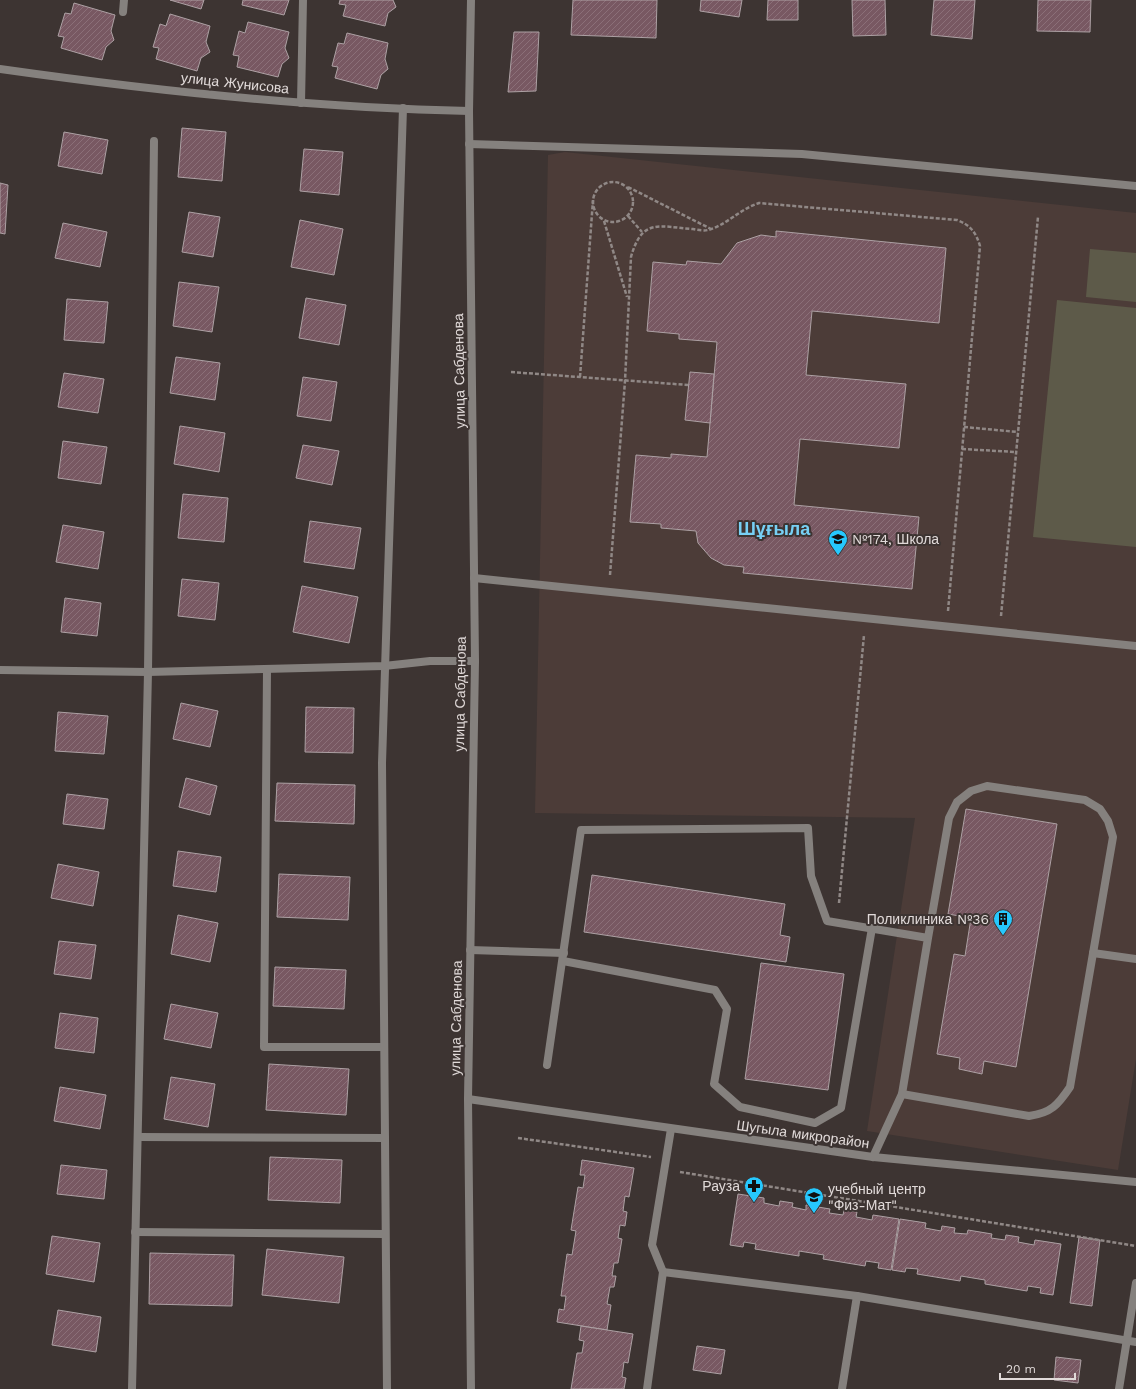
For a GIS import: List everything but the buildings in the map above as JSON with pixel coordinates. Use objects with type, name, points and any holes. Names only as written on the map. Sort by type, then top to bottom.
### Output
[{"type":"street","points":[[123,12],[124,0]]},
{"type":"street","points":[[300,103],[303,0]]},
{"type":"street","name":"улица Сабденова","points":[[471,1389],[468,1099],[475,661],[469,110],[472,0]]},
{"type":"street","name":"улица Жунисова","points":[[0,69],[66,78],[300,103],[469,110]]},
{"type":"street","points":[[387,1389],[382,763],[403,108]]},
{"type":"street","points":[[132,1389],[148,672],[154,140]]},
{"type":"street","points":[[470,144],[802,154],[1136,186]]},
{"type":"street","points":[[474,578],[1136,646]]},
{"type":"street","points":[[0,670],[148,672],[267,670],[384,666],[430,661],[475,661]]},
{"type":"street","points":[[267,670],[264,1047],[384,1047]]},
{"type":"street","points":[[872,1157],[902,1094],[949,818],[957,802],[971,791],[987,786],[1085,800],[1100,810],[1108,821],[1113,837],[1070,1087],[1059,1102],[1044,1114],[1029,1116],[902,1094]]},
{"type":"street","points":[[547,1066],[581,830],[808,828],[811,876],[827,921],[928,938]]},
{"type":"street","points":[[470,950],[563,957],[715,990],[727,1009],[714,1084],[740,1107],[815,1122],[841,1108],[872,928]]},
{"type":"street","points":[[1093,953],[1136,959]]},
{"type":"street","name":"Шугыла микрорайон","points":[[468,1099],[872,1157],[1136,1182]]},
{"type":"street","points":[[647,1389],[663,1272],[652,1245],[671,1128]]},
{"type":"street","points":[[138,1136],[385,1138]]},
{"type":"street","points":[[135,1232],[385,1234]]},
{"type":"street","points":[[663,1272],[857,1296],[1132,1342]]},
{"type":"street","points":[[1119,1389],[1132,1342],[1136,1283]]},
{"type":"street","points":[[842,1389],[857,1296]]},
{"type":"path","points":[[580,377],[593,200],[598,188],[604,184],[618,183],[624,185],[712,229]]},
{"type":"path","points":[[604,220],[617,222],[628,216],[633,204],[632,196],[624,185]]},
{"type":"path","points":[[593,200],[595,212],[604,220],[628,298]]},
{"type":"path","points":[[609,592],[625,381],[631,257],[635,242],[642,232],[654,226],[707,231],[747,207],[759,203],[949,219],[966,224],[978,237],[980,246],[946,627]]},
{"type":"path","points":[[628,216],[642,232]]},
{"type":"path","points":[[1000,632],[1038,216]]},
{"type":"path","points":[[511,372],[688,385]]},
{"type":"path","points":[[964,427],[1018,432]]},
{"type":"path","points":[[962,449],[1016,452]]},
{"type":"path","points":[[837,923],[866,618]]},
{"type":"path","points":[[518,1138],[666,1159]]},
{"type":"path","points":[[664,1169],[1136,1246]]},
{"type":"shaded area","name":"№174, Школа","points":[[565,152],[1136,213],[1136,1059],[1118,1170],[867,1131],[915,818],[535,813],[548,155]]},
{"type":"shaded area","points":[[1090,249],[1136,253],[1136,302],[1086,297]]},
{"type":"shaded area","points":[[1057,300],[1136,308],[1136,547],[1033,537]]},
{"type":"place","name":"№174, Школа","points":[[838,556]]},
{"type":"place","name":"Поликлиника №36","points":[[1003,936]]},
{"type":"place","name":"Рауза","points":[[754,1203]]},
{"type":"place","name":"учебный центр \"Физ-Мат\"","points":[[814,1214]]},
{"type":"district","name":"Шұғыла","points":[[774,528]]}]
